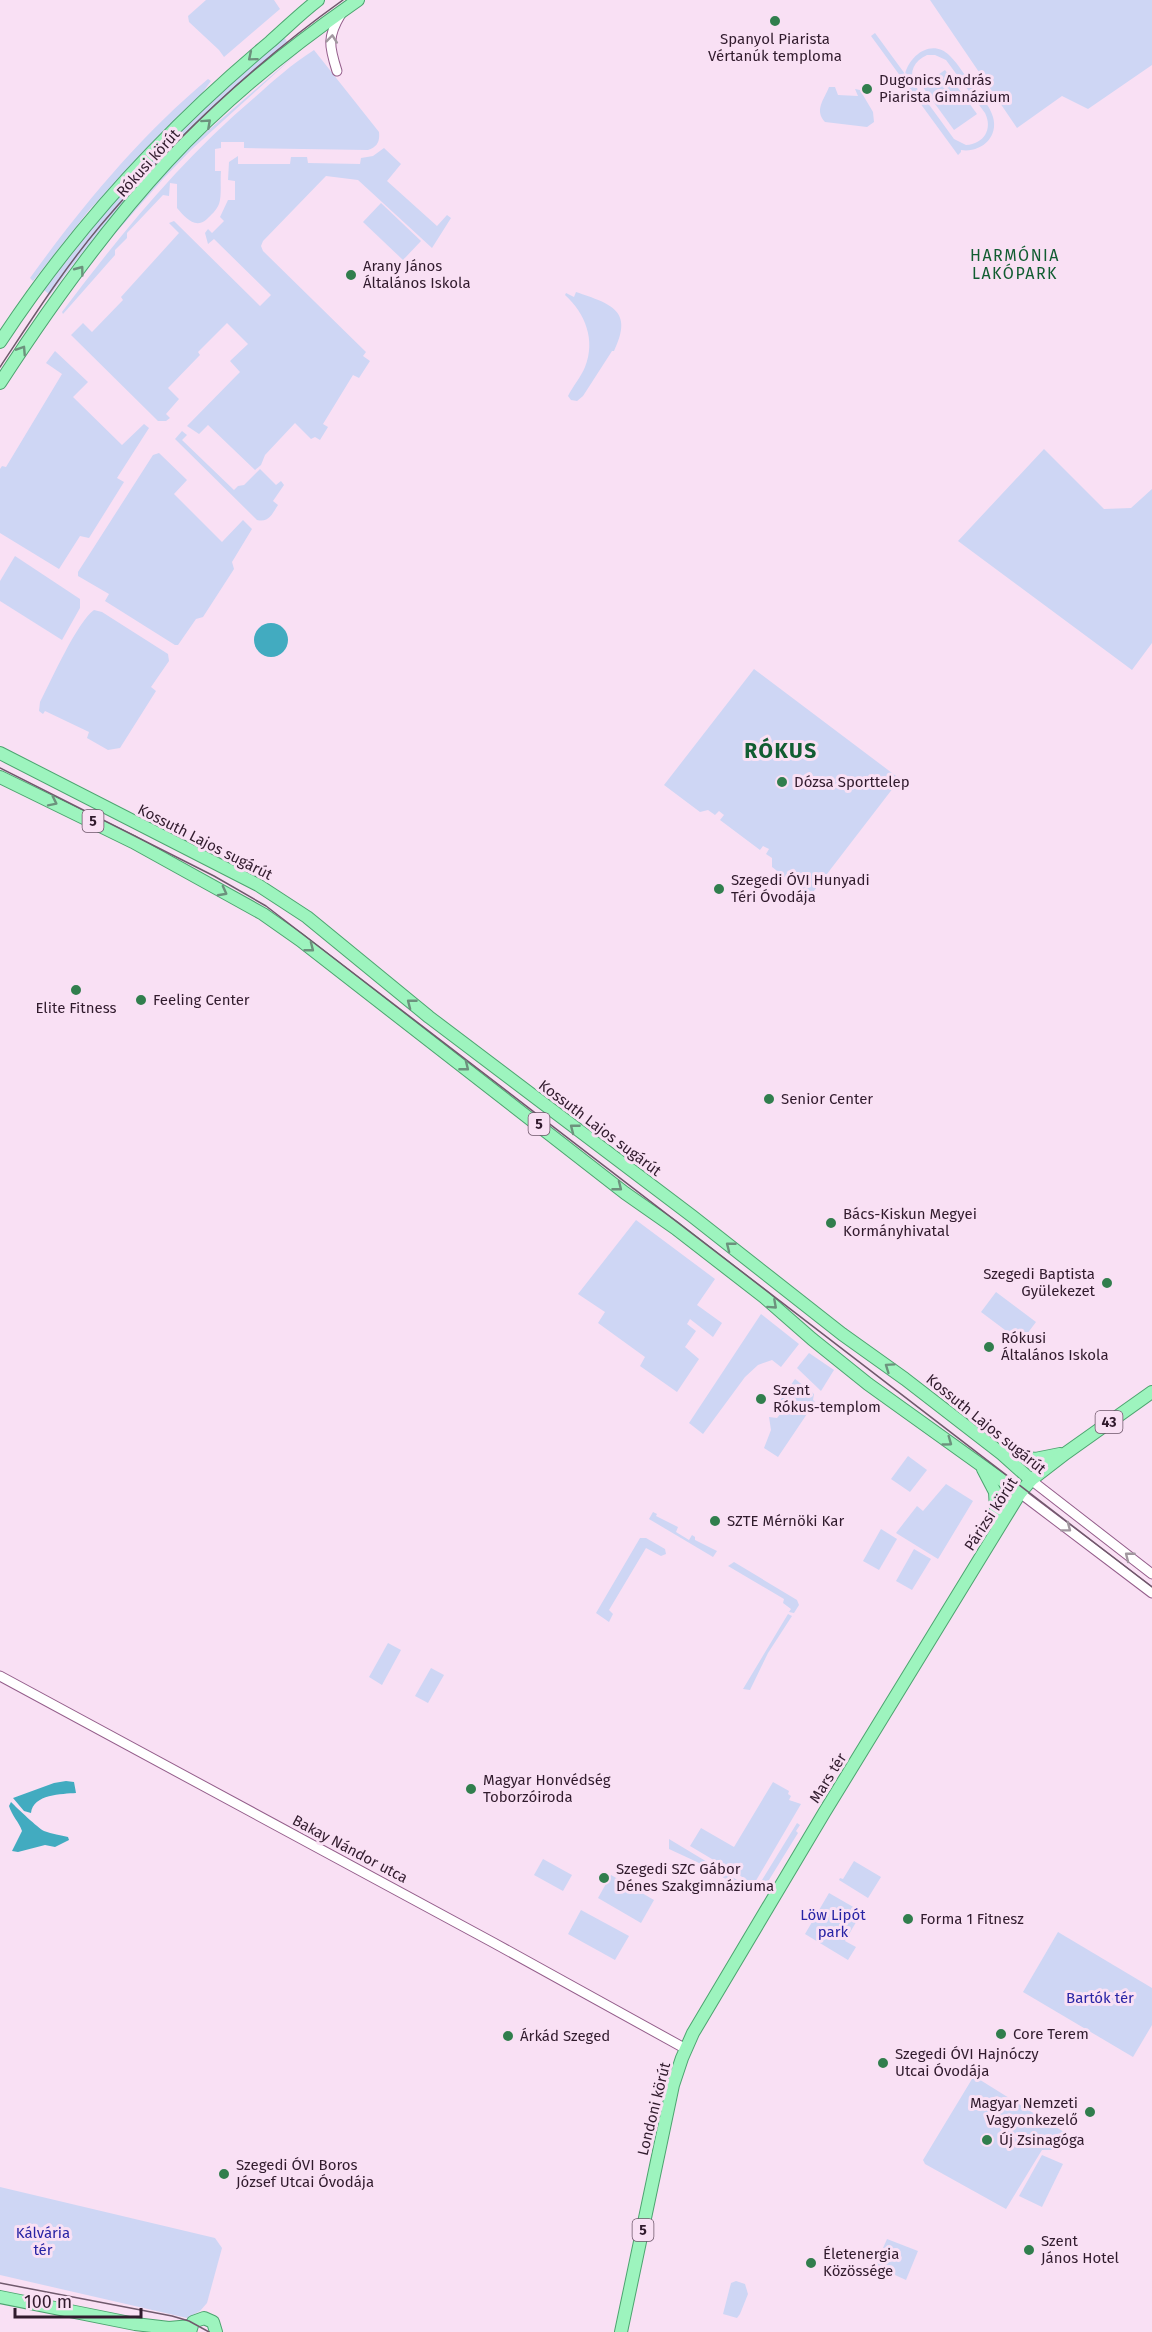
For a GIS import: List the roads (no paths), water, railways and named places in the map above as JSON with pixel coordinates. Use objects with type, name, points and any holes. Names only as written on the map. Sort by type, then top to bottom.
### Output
[{"type":"main road","name":"Rókusi körút","points":[[0,342],[36,288],[71,243],[166,136],[237,69],[318,0]]},
{"type":"main road","name":"Rókusi körút","points":[[0,383],[49,310],[140,192],[168,160],[259,76],[358,0]]},
{"type":"main road","name":"Kossuth Lajos sugárút","points":[[0,753],[265,889],[291,905],[353,953],[429,1017],[1002,1454],[1031,1480]]},
{"type":"main road","name":"5","points":[[0,777],[133,842],[254,909],[293,934],[625,1193],[675,1228],[764,1297],[848,1368],[1020,1493]]},
{"type":"main road","name":"Párizsi körút","points":[[918,1662],[997,1527],[1031,1480],[1152,1392]]},
{"type":"main road","points":[[1002,1454],[1035,1459],[1066,1453]]},
{"type":"main road","name":"5","points":[[980,1465],[994,1492],[997,1527]]},
{"type":"main road","name":"Mars tér","points":[[766,1911],[918,1662]]},
{"type":"main road","name":"Londoni körút","points":[[621,2332],[674,2085],[686,2049],[693,2033],[766,1911]]},
{"type":"main road","points":[[0,2297],[135,2324],[169,2328],[191,2329],[196,2320],[204,2318],[211,2320],[219,2331]]},
{"type":"main road","points":[[135,2324],[156,2332]]},
{"type":"street","points":[[337,71],[329,42],[344,10]]},
{"type":"street","name":"Kossuth Lajos sugárút","points":[[1031,1480],[1152,1574]]},
{"type":"street","points":[[1020,1493],[1152,1593]]},
{"type":"street","name":"Bakay Nándor utca","points":[[0,1676],[686,2049]]},
{"type":"water","points":[[271,623],[283,628],[288,640],[283,652],[271,657],[259,652],[254,640],[259,628]]},
{"type":"water","points":[[74,1782],[76,1793],[42,1799],[33,1807],[31,1813],[24,1811],[13,1798],[54,1783]]},
{"type":"water","points":[[11,1802],[41,1829],[68,1837],[69,1840],[55,1847],[45,1845],[18,1852],[12,1851],[22,1831],[10,1810]]},
{"type":"tram line","points":[[0,367],[73,260],[127,195],[185,134],[245,78],[343,0]]},
{"type":"tram line","points":[[0,768],[214,876],[266,906],[1152,1587]]},
{"type":"tram line","points":[[0,2283],[172,2316],[189,2321],[209,2332]]},
{"type":"place","name":"Spanyol Piarista Vértanúk temploma","points":[[775,21]]},
{"type":"place","name":"Dugonics András Piarista Gimnázium","points":[[867,89]]},
{"type":"place","name":"Arany János Általános Iskola","points":[[351,275]]},
{"type":"place","name":"Dózsa Sporttelep","points":[[782,782]]},
{"type":"place","name":"Szegedi ÓVI Hunyadi Téri Óvodája","points":[[719,889]]},
{"type":"place","name":"Elite Fitness","points":[[76,990]]},
{"type":"place","name":"Feeling Center","points":[[141,1000]]},
{"type":"place","name":"Senior Center","points":[[769,1099]]},
{"type":"place","name":"Bács-Kiskun Megyei Kormányhivatal","points":[[831,1223]]},
{"type":"place","name":"Szegedi Baptista Gyülekezet","points":[[1107,1283]]},
{"type":"place","name":"Rókusi Általános Iskola","points":[[989,1347]]},
{"type":"place","name":"Szent Rókus-templom","points":[[761,1399]]},
{"type":"place","name":"SZTE Mérnöki Kar","points":[[715,1521]]},
{"type":"place","name":"Magyar Honvédség Toborzóiroda","points":[[471,1789]]},
{"type":"place","name":"Szegedi SZC Gábor Dénes Szakgimnáziuma","points":[[604,1878]]},
{"type":"place","name":"Forma 1 Fitnesz","points":[[908,1919]]},
{"type":"place","name":"Core Terem","points":[[1001,2034]]},
{"type":"place","name":"Árkád Szeged","points":[[508,2036]]},
{"type":"place","name":"Szegedi ÓVI Hajnóczy Utcai Óvodája","points":[[883,2063]]},
{"type":"place","name":"Magyar Nemzeti Vagyonkezelő","points":[[1090,2112]]},
{"type":"place","name":"Új Zsinagóga","points":[[987,2140]]},
{"type":"place","name":"Szegedi ÓVI Boros József Utcai Óvodája","points":[[224,2174]]},
{"type":"place","name":"Szent János Hotel","points":[[1029,2250]]},
{"type":"place","name":"Életenergia Közössége","points":[[811,2263]]},
{"type":"district","name":"HARMÓNIA LAKÓPARK","points":[[1015,264]]},
{"type":"district","name":"RÓKUS","points":[[781,751]]},
{"type":"park label","name":"Löw Lipót park","points":[[833,1924]]},
{"type":"park label","name":"Bartók tér","points":[[1100,1998]]},
{"type":"park label","name":"Kálvária tér","points":[[43,2242]]}]
